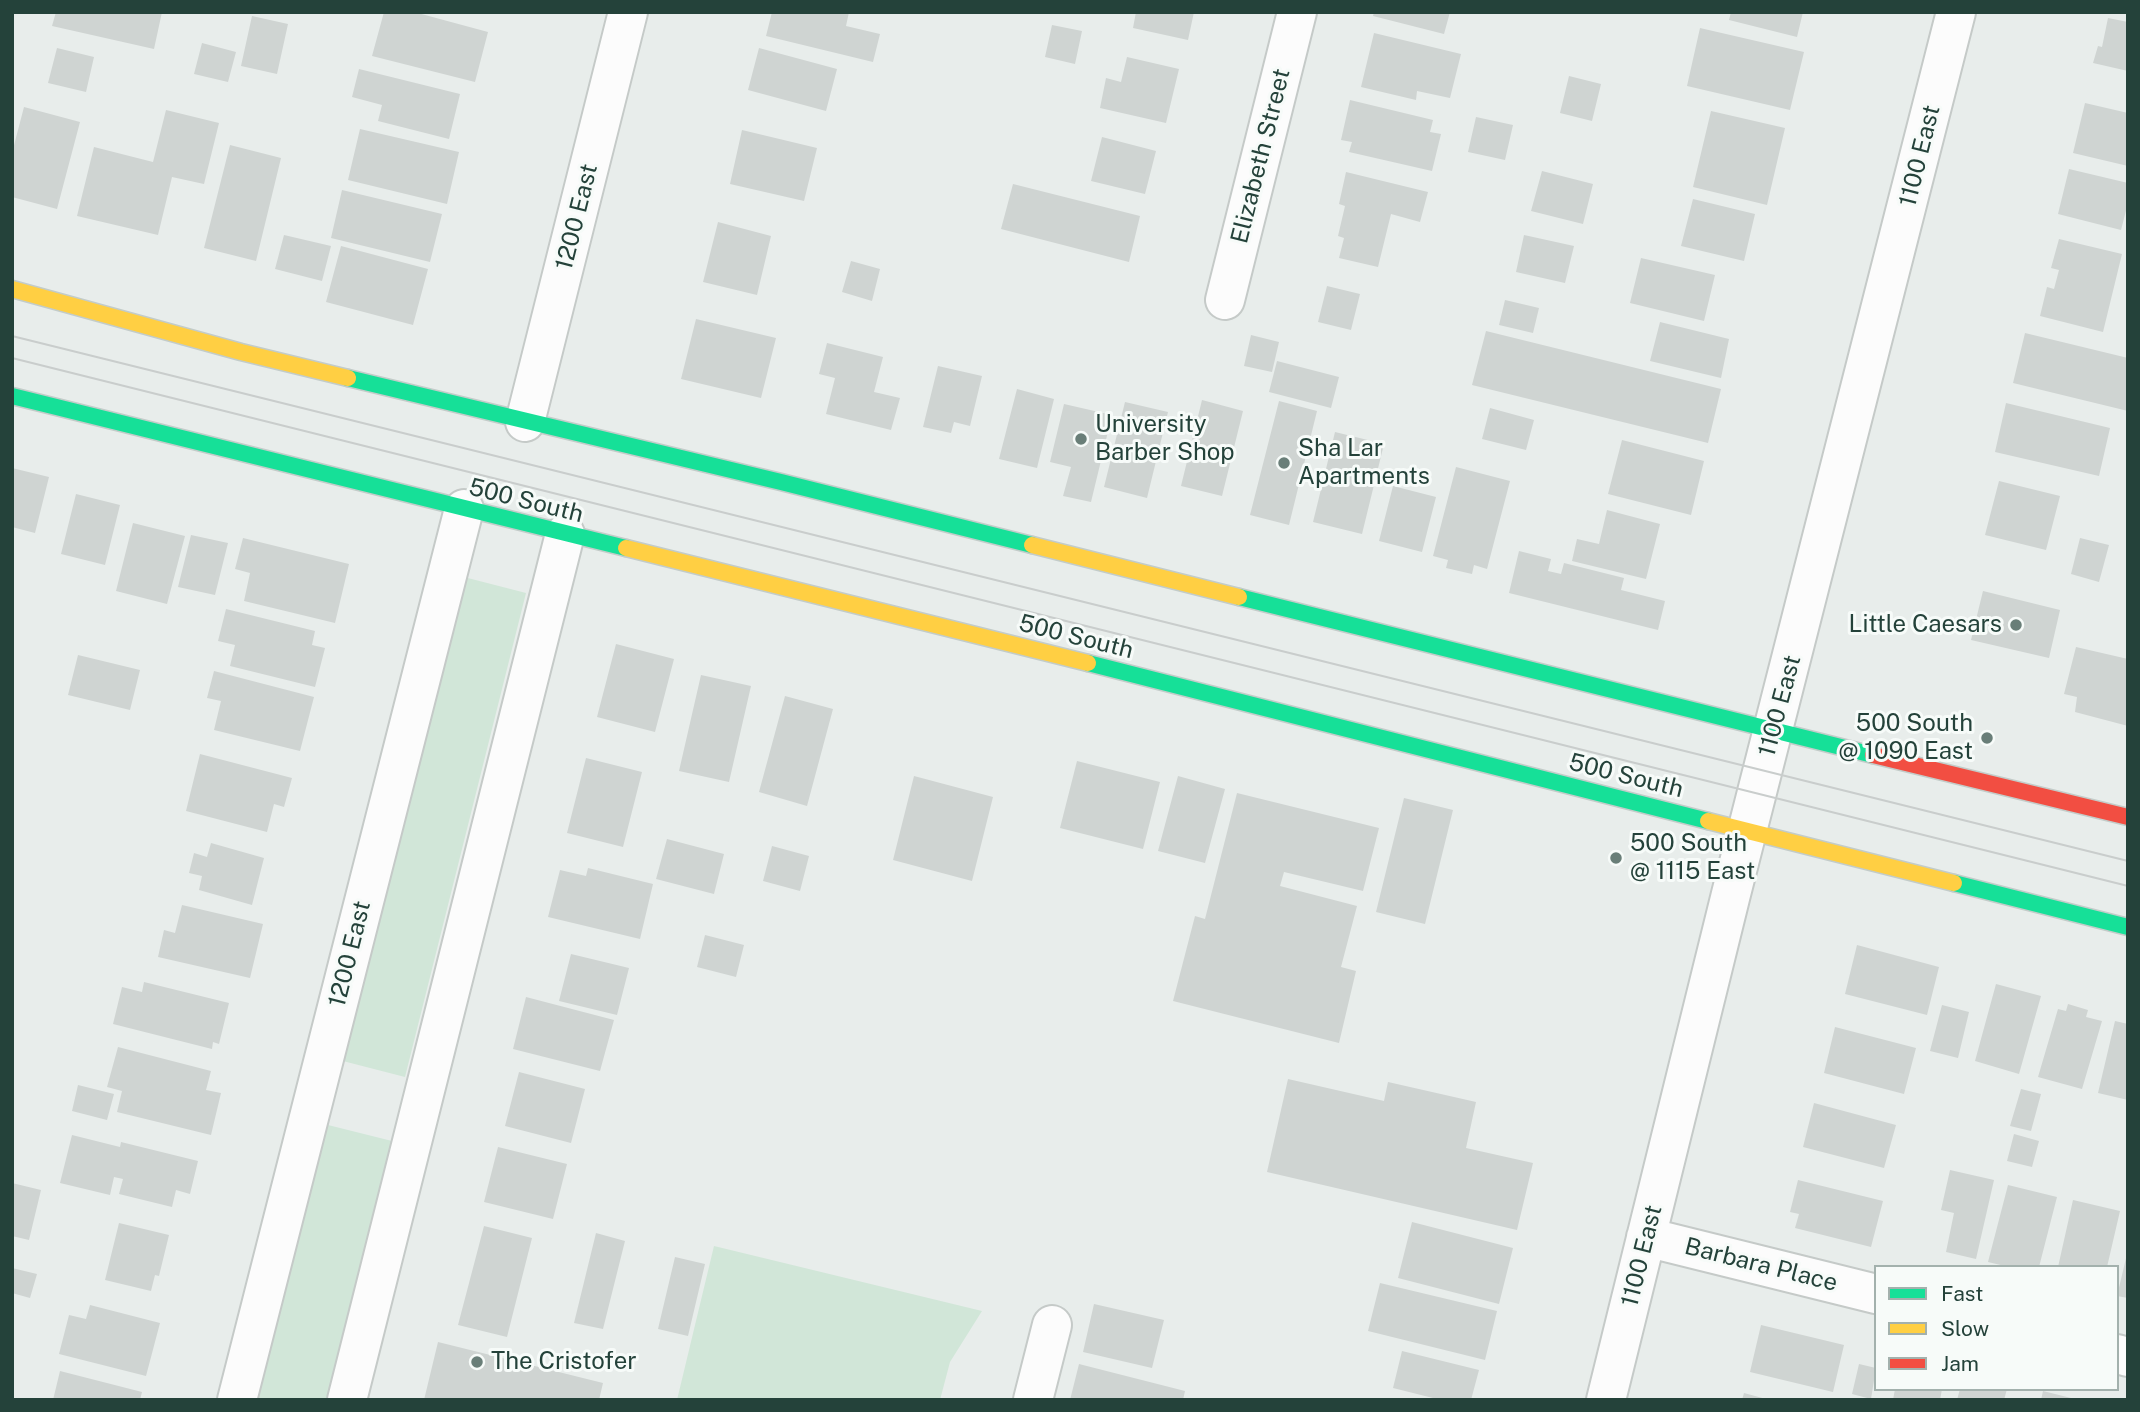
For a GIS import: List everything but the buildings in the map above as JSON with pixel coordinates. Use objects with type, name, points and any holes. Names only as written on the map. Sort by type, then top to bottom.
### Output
[{"type":"main road","points":[[12,289],[242,352],[808,489],[2128,817]]},
{"type":"main road","name":"500 South","points":[[12,396],[1096,665],[2128,927]]},
{"type":"street","name":"1200 East","points":[[526,422],[628,12]]},
{"type":"street","name":"Elizabeth Street","points":[[1225,300],[1297,12]]},
{"type":"street","name":"1100 East","points":[[1606,1400],[1956,12]]},
{"type":"street","name":"1200 East","points":[[237,1400],[464,509]]},
{"type":"street","points":[[347,1400],[565,534]]},
{"type":"street","name":"Barbara Place","points":[[1646,1237],[1874,1294]]},
{"type":"street","points":[[1033,1400],[1052,1325]]},
{"type":"green space","points":[[460,576],[526,593],[405,1077],[339,1060]]},
{"type":"green space","points":[[324,1124],[392,1141],[327,1400],[254,1400]]},
{"type":"green space","points":[[714,1246],[982,1311],[950,1362],[940,1400],[677,1400]]},
{"type":"tram line","points":[[12,336],[2128,861]]},
{"type":"tram line","points":[[12,358],[2128,886]]},
{"type":"traffic: fast","points":[[348,378],[1032,545]]},
{"type":"traffic: fast","points":[[12,396],[626,548]]},
{"type":"traffic: fast","points":[[1239,597],[1873,755]]},
{"type":"traffic: fast","points":[[1088,663],[1708,821]]},
{"type":"traffic: fast","points":[[1954,883],[2128,927]]},
{"type":"traffic: slow","points":[[12,289],[241,352],[348,378]]},
{"type":"traffic: slow","points":[[1032,545],[1239,597]]},
{"type":"traffic: slow","points":[[626,548],[1088,663]]},
{"type":"traffic: slow","points":[[1708,821],[1954,883]]},
{"type":"traffic: jam","points":[[1873,755],[2128,817]]},
{"type":"place","name":"University Barber Shop","points":[[1081,439]]},
{"type":"place","name":"Sha Lar Apartments","points":[[1284,463]]},
{"type":"place","name":"Little Caesars","points":[[2016,625]]},
{"type":"place","name":"500 South @ 1090 East","points":[[1987,738]]},
{"type":"place","name":"500 South @ 1115 East","points":[[1616,858]]},
{"type":"place","name":"The Cristofer","points":[[477,1362]]}]
